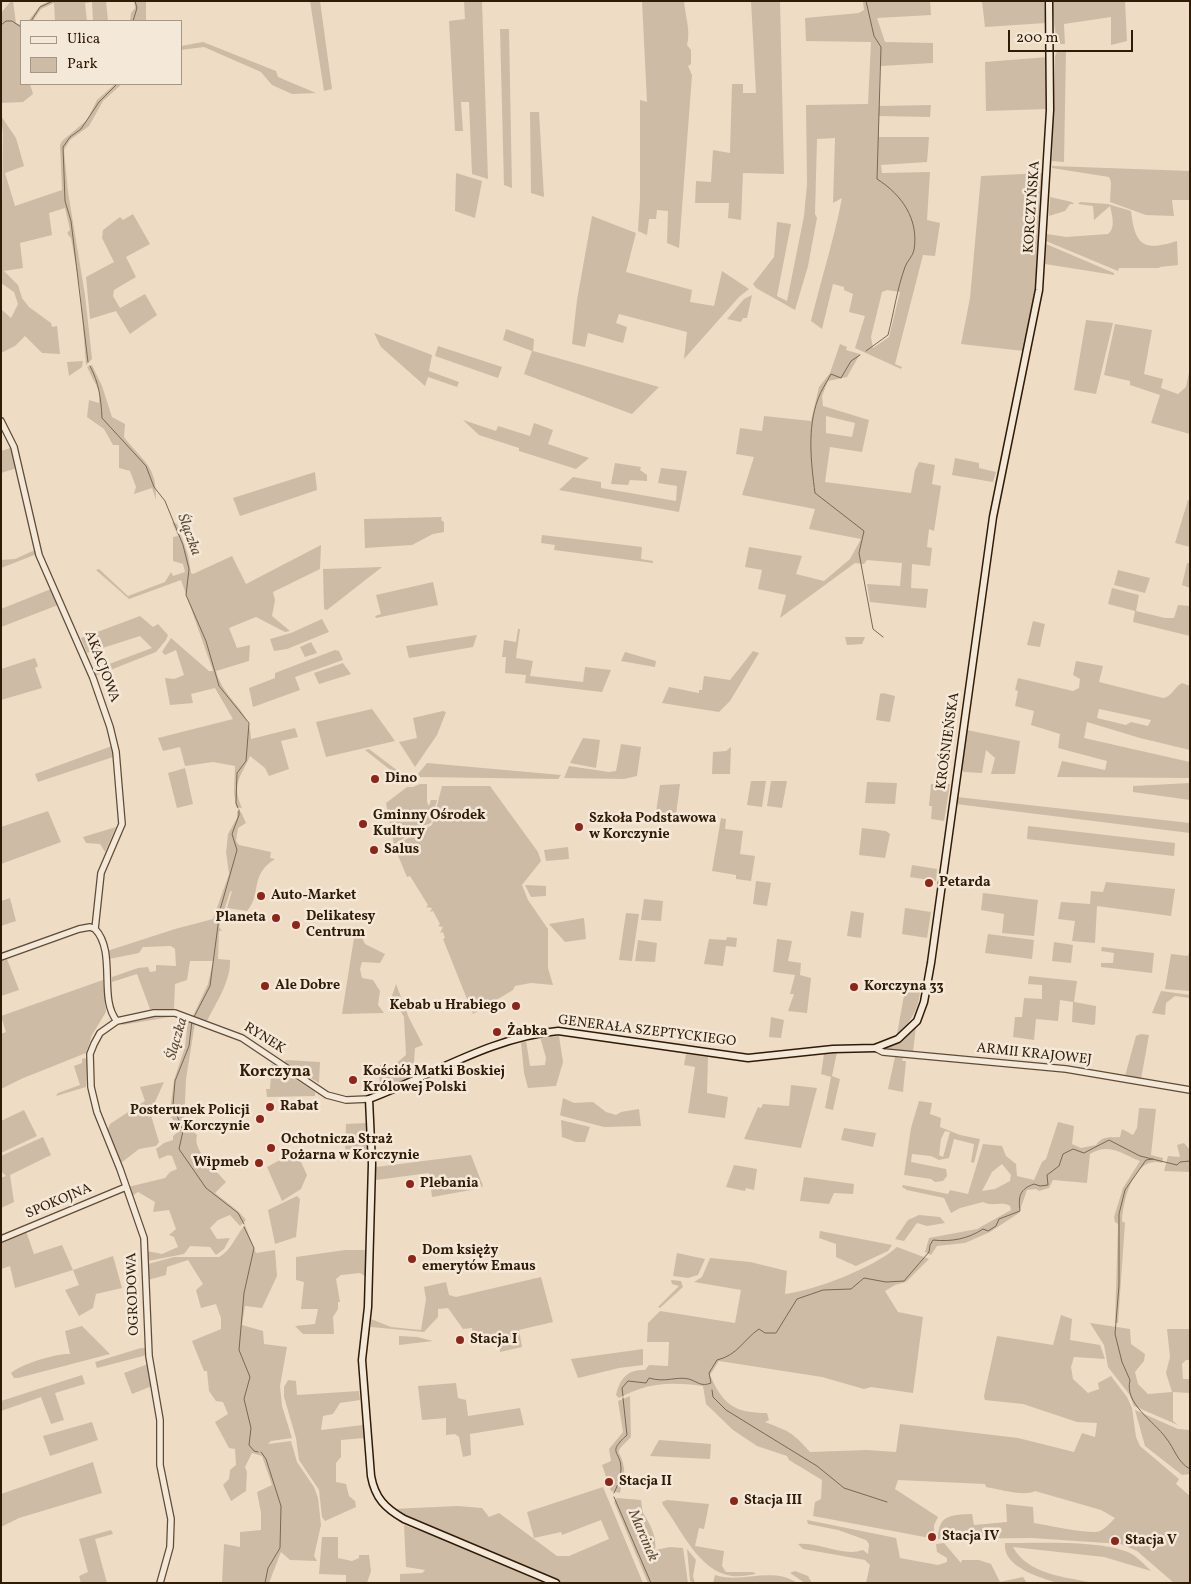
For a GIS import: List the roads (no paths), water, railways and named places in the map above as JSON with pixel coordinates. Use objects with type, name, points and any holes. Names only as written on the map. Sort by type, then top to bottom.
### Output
[{"type":"main road","name":"KORCZYŃSKA","points":[[1013,412],[1039,290],[1050,110],[1049,1]]},
{"type":"main road","name":"KROŚNIEŃSKA","points":[[875,1048],[893,1042],[907,1032],[919,1017],[924,1002],[992,525],[1013,412]]},
{"type":"main road","name":"GENERAŁA SZEPTYCKIEGO","points":[[369,1099],[504,1042],[539,1033],[558,1031],[748,1058],[814,1051],[875,1048]]},
{"type":"main road","points":[[369,1099],[372,1164],[368,1307],[362,1360],[371,1476],[376,1493],[388,1509],[404,1519],[556,1583]]},
{"type":"street","name":"AKACJOWA","points":[[1,421],[14,447],[40,555],[93,678],[110,727],[116,752],[122,824],[102,867],[95,929]]},
{"type":"street","points":[[1,957],[79,929],[90,927],[95,929],[99,935],[105,956],[110,1008],[117,1021]]},
{"type":"street","name":"RYNEK","points":[[117,1021],[163,1012],[175,1013],[242,1038],[327,1095],[346,1100],[369,1099]]},
{"type":"street","name":"OGRODOWA","points":[[117,1021],[100,1033],[94,1044],[90,1054],[90,1076],[97,1112],[144,1238],[149,1356],[160,1420],[160,1465],[171,1519],[170,1548],[160,1583]]},
{"type":"street","name":"ARMII KRAJOWEJ","points":[[875,1048],[883,1052],[1066,1070],[1190,1090]]},
{"type":"street","name":"SPOKOJNA","points":[[1,1239],[126,1187]]},
{"type":"waterway","points":[[32,20],[40,7],[53,1]]},
{"type":"waterway","name":"Ślączka","points":[[133,20],[137,8],[135,1]]},
{"type":"waterway","points":[[866,1],[874,36],[881,47],[877,179],[894,192],[907,209],[914,228],[915,239],[913,252],[906,265],[900,284],[888,335],[866,351]]},
{"type":"waterway","points":[[1,25],[6,21],[12,21],[20,26]]},
{"type":"waterway","name":"Ślączka","points":[[88,362],[71,221],[65,201],[63,147],[70,137],[81,129],[99,102],[116,85]]},
{"type":"waterway","points":[[860,355],[851,361],[841,378],[831,374],[819,396],[812,422],[812,470],[815,493],[864,531],[859,553],[873,629],[883,637]]},
{"type":"waterway","name":"Ślączka","points":[[90,366],[96,378],[102,418],[146,466],[154,487],[165,501],[183,545],[189,569],[186,595],[206,641],[219,686],[249,723],[246,761],[237,773],[236,803],[238,808]]},
{"type":"waterway","name":"Ślączka","points":[[194,1017],[210,986],[220,910],[237,850],[232,834],[239,810]]},
{"type":"waterway","name":"Ślączka","points":[[192,1021],[189,1046],[175,1081],[173,1105],[183,1131],[179,1149],[206,1188],[238,1213],[244,1224]]},
{"type":"waterway","name":"Marcinek","points":[[623,1396],[622,1388],[628,1381],[646,1383],[649,1378],[661,1380],[684,1378],[702,1384],[711,1383],[709,1373],[717,1360],[730,1355],[759,1329],[765,1333],[776,1333],[797,1299],[823,1290],[851,1289],[864,1278],[886,1282],[904,1281],[929,1252],[933,1240],[959,1239],[983,1229],[988,1231],[996,1226],[999,1219],[1020,1211],[1019,1201],[1023,1191],[1034,1184],[1040,1186],[1048,1185],[1047,1175],[1059,1166],[1063,1154],[1073,1149],[1084,1153],[1109,1140],[1140,1156],[1177,1165],[1180,1162],[1190,1161]]},
{"type":"waterway","points":[[1153,1159],[1146,1160],[1125,1190],[1119,1214],[1119,1285],[1115,1334],[1122,1362],[1130,1380],[1129,1389],[1131,1397],[1141,1412],[1166,1438],[1182,1463],[1190,1469]]},
{"type":"waterway","name":"Ślączka","points":[[244,1227],[254,1248],[244,1293],[239,1350],[250,1377],[244,1399],[251,1428],[249,1445],[254,1451],[258,1452]]},
{"type":"waterway","points":[[712,1390],[713,1397],[726,1410],[817,1466],[844,1488],[887,1502]]},
{"type":"waterway","name":"Marcinek","points":[[614,1493],[620,1479],[621,1469],[616,1449],[627,1435],[623,1398]]},
{"type":"waterway","points":[[261,1452],[266,1459],[281,1506],[280,1548],[268,1568],[265,1583]]},
{"type":"waterway","name":"Marcinek","points":[[614,1497],[651,1583]]},
{"type":"place","name":"Dino","points":[[375,779]]},
{"type":"place","name":"Gminny Ośrodek Kultury","points":[[363,824]]},
{"type":"place","name":"Szkoła Podstawowa w Korczynie","points":[[579,827]]},
{"type":"place","name":"Salus","points":[[374,850]]},
{"type":"place","name":"Petarda","points":[[929,883]]},
{"type":"place","name":"Auto-Market","points":[[261,896]]},
{"type":"place","name":"Planeta","points":[[276,918]]},
{"type":"place","name":"Delikatesy Centrum","points":[[296,925]]},
{"type":"place","name":"Ale Dobre","points":[[265,986]]},
{"type":"place","name":"Korczyna 33","points":[[854,987]]},
{"type":"place","name":"Kebab u Hrabiego","points":[[516,1006]]},
{"type":"place","name":"Żabka","points":[[497,1032]]},
{"type":"place","name":"Kościół Matki Boskiej Królowej Polski","points":[[353,1080]]},
{"type":"place","name":"Rabat","points":[[270,1107]]},
{"type":"place","name":"Posterunek Policji w Korczynie","points":[[260,1119]]},
{"type":"place","name":"Ochotnicza Straż Pożarna w Korczynie","points":[[271,1148]]},
{"type":"place","name":"Wipmeb","points":[[259,1163]]},
{"type":"place","name":"Plebania","points":[[410,1184]]},
{"type":"place","name":"Dom księży emerytów Emaus","points":[[412,1259]]},
{"type":"place","name":"Stacja I","points":[[460,1340]]},
{"type":"place","name":"Stacja II","points":[[609,1482]]},
{"type":"place","name":"Stacja III","points":[[734,1501]]},
{"type":"place","name":"Stacja IV","points":[[932,1537]]},
{"type":"place","name":"Stacja V","points":[[1115,1541]]},
{"type":"district","name":"Korczyna","points":[[275,1073]]}]
